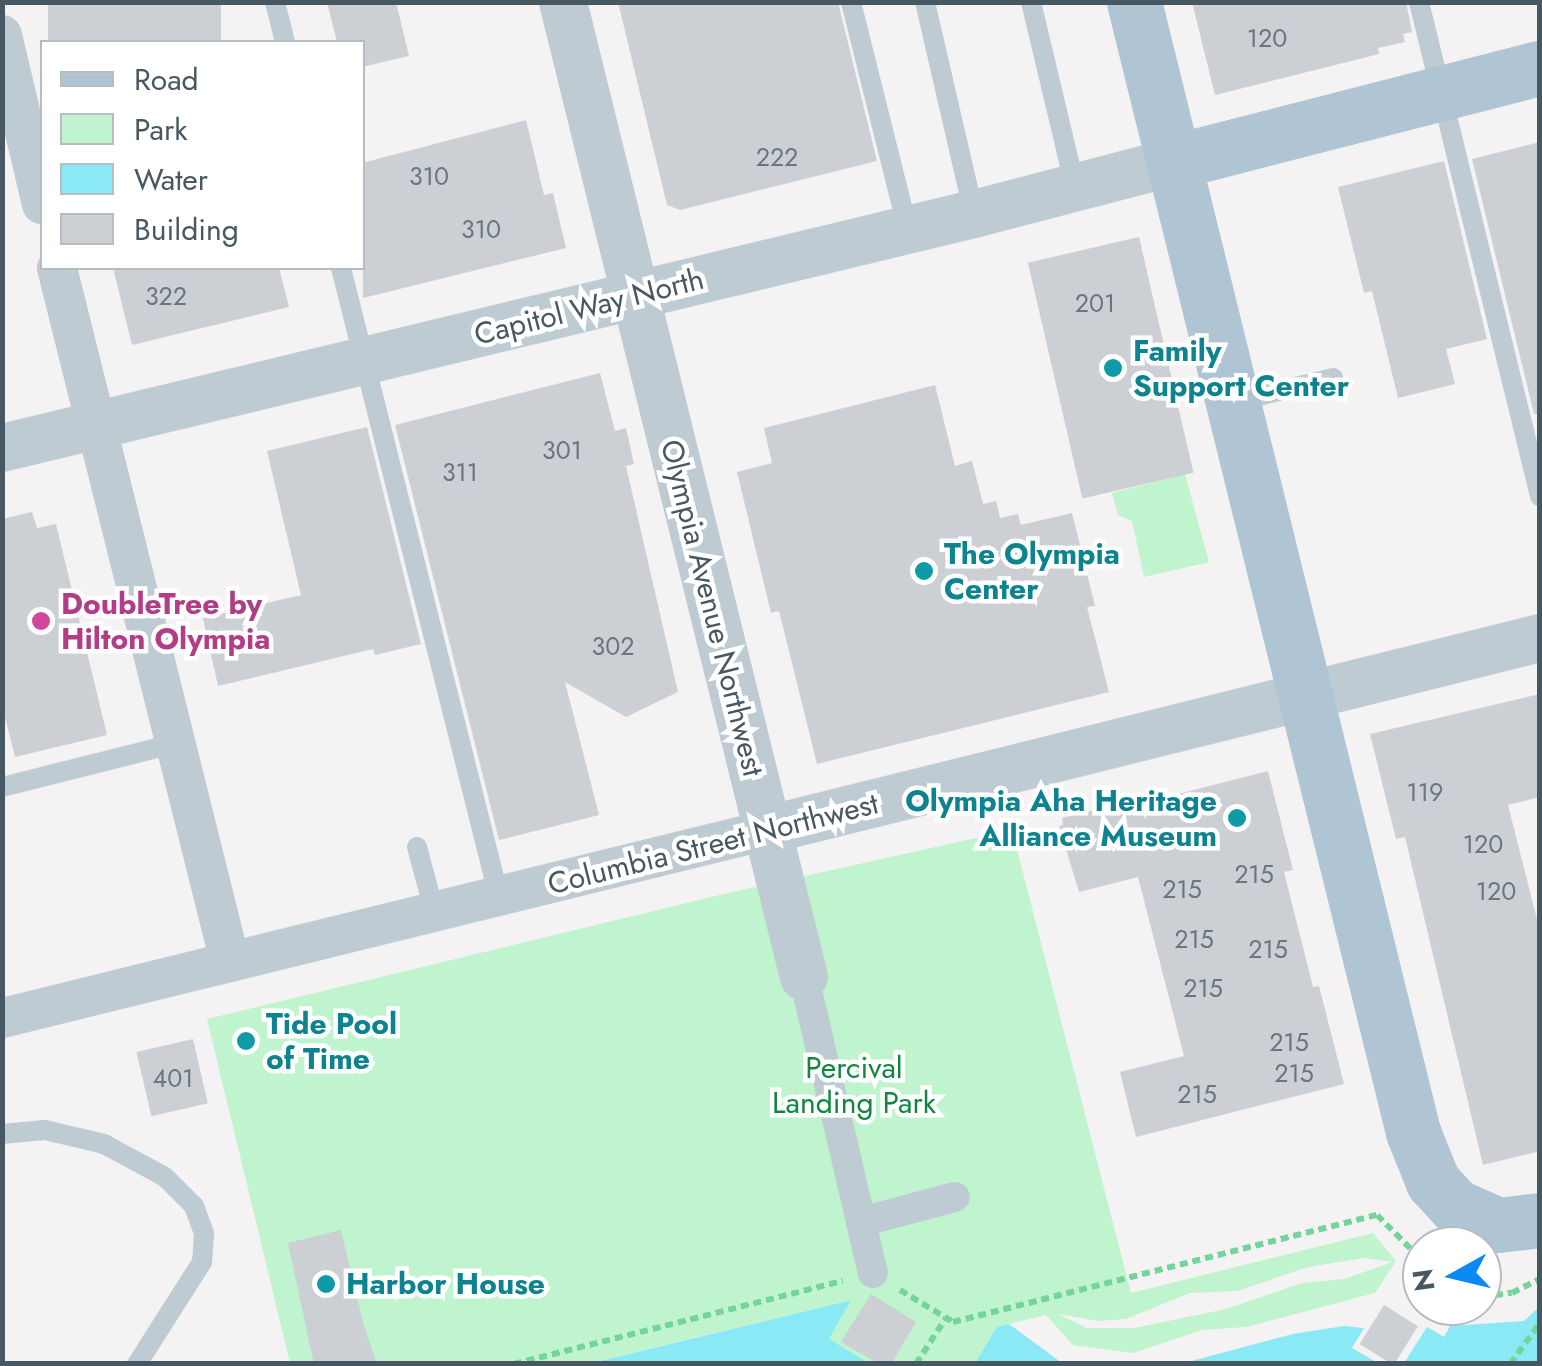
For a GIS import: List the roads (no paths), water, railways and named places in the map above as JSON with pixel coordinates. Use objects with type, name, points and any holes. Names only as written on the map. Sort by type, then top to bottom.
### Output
[{"type":"main road","points":[[1134,2],[1413,1132],[1432,1182],[1455,1206],[1498,1226],[1540,1220]]},
{"type":"main road","points":[[1173,162],[1540,68]]},
{"type":"street","name":"Olympia Avenue Northwest","points":[[564,2],[804,977]]},
{"type":"street","points":[[2,36],[40,196]]},
{"type":"street","name":"Capitol Way North","points":[[2,448],[974,214],[1173,162]]},
{"type":"street","points":[[58,270],[230,962]]},
{"type":"street","name":"Columbia Street Northwest","points":[[2,1018],[1540,638]]},
{"type":"street","points":[[804,977],[873,1273]]},
{"type":"street","points":[[861,1222],[954,1197]]},
{"type":"lane","points":[[276,2],[285,40]]},
{"type":"lane","points":[[851,2],[908,230]]},
{"type":"lane","points":[[925,2],[974,214]]},
{"type":"lane","points":[[1031,2],[1075,186]]},
{"type":"lane","points":[[1419,2],[1540,496]]},
{"type":"lane","points":[[341,270],[499,897]]},
{"type":"lane","points":[[1232,402],[1333,378]]},
{"type":"lane","points":[[2,787],[176,743]]},
{"type":"lane","points":[[418,847],[435,914]]},
{"type":"lane","points":[[2,1134],[45,1130],[104,1144],[164,1177],[194,1206],[204,1234],[202,1262],[137,1364]]},
{"type":"water","points":[[851,1300],[829,1339],[869,1363],[592,1363]]},
{"type":"water","points":[[1539,1307],[1539,1363],[1404,1363],[1427,1327],[1444,1337],[1450,1326],[1502,1326],[1502,1322],[1524,1321]]},
{"type":"water","points":[[1009,1324],[1062,1363],[975,1363],[997,1327]]},
{"type":"water","points":[[1344,1326],[1364,1328],[1352,1348],[1378,1363],[1184,1363],[1293,1334]]},
{"type":"place","name":"Family Support Center","points":[[1113,368]]},
{"type":"place","name":"The Olympia Center","points":[[924,571]]},
{"type":"place","name":"DoubleTree by Hilton Olympia","points":[[41,621]]},
{"type":"place","name":"Olympia Aha Heritage Alliance Museum","points":[[1237,818]]},
{"type":"place","name":"Tide Pool of Time","points":[[246,1041]]},
{"type":"place","name":"Harbor House","points":[[326,1284]]},
{"type":"park label","name":"Percival Landing Park","points":[[854,1085]]}]
